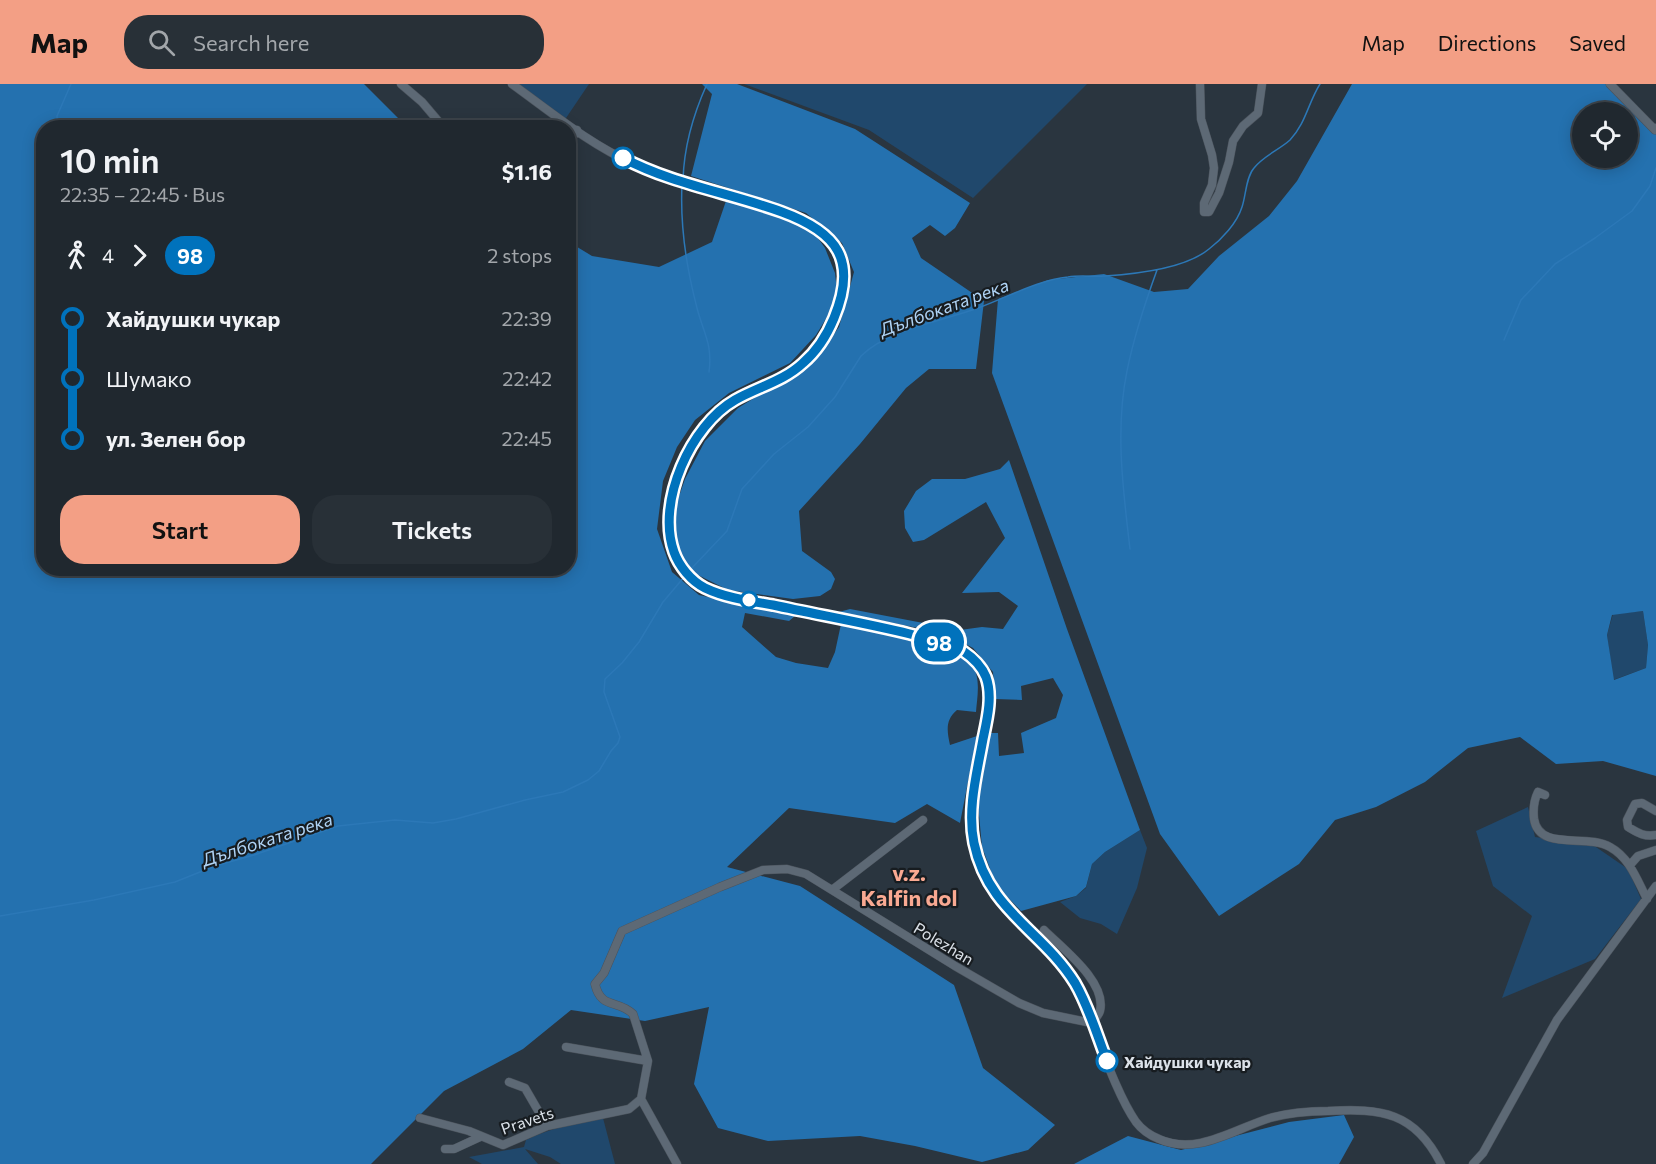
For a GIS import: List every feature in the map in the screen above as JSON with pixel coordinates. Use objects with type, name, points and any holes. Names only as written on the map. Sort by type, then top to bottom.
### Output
[{"type":"street","points":[[401,84],[422,102],[437,120]]},
{"type":"street","points":[[512,84],[563,120]]},
{"type":"street","points":[[1200,84],[1201,119],[1214,168],[1212,185],[1204,203],[1204,212],[1209,212],[1219,193],[1233,141],[1243,126],[1258,112],[1262,84]]},
{"type":"street","points":[[1610,84],[1655,129]]},
{"type":"street","points":[[577,130],[600,147],[631,163],[804,220],[821,231],[837,250],[845,267],[841,302],[831,326],[816,351],[800,367],[735,400],[714,415],[689,449],[672,497],[669,526],[673,550],[681,566],[702,587],[727,596],[877,626],[946,643],[963,651],[977,663],[986,676],[989,692],[973,794],[974,842],[982,873],[1006,909],[1041,943],[1069,975],[1083,999],[1132,1115],[1142,1129],[1161,1140],[1179,1145],[1190,1145],[1286,1115],[1314,1111],[1373,1110],[1392,1114],[1410,1124],[1427,1141],[1441,1164]]},
{"type":"street","points":[[1545,795],[1538,792],[1533,810],[1537,829],[1544,836],[1554,840],[1604,843],[1621,854],[1630,865],[1647,899]]},
{"type":"street","points":[[1656,811],[1642,803],[1635,804],[1627,820],[1628,827],[1639,834],[1647,837],[1656,835]]},
{"type":"street","points":[[832,890],[924,820]]},
{"type":"street","points":[[1630,865],[1638,856],[1656,850]]},
{"type":"street","name":"Polezhan","points":[[648,1061],[633,1014],[628,1009],[604,1001],[598,996],[595,984],[604,974],[622,931],[763,870],[787,869],[806,874],[1019,1003],[1043,1013],[1092,1023]]},
{"type":"street","points":[[1473,1164],[1483,1153],[1557,1020],[1656,886]]},
{"type":"street","points":[[1044,930],[1096,985],[1100,1012],[1092,1023]]},
{"type":"street","points":[[566,1047],[648,1061],[641,1099],[677,1164]]},
{"type":"street","points":[[509,1082],[525,1088],[547,1126]]},
{"type":"street","name":"Pravets","points":[[420,1118],[460,1128],[503,1145],[547,1126],[629,1109],[641,1099]]},
{"type":"street","points":[[445,1149],[454,1149],[480,1137]]},
{"type":"shaded area","points":[[0,84],[364,84],[400,120],[36,120],[36,576],[576,576],[576,246],[592,256],[659,267],[712,242],[727,198],[792,220],[815,234],[825,248],[835,273],[838,299],[816,335],[790,363],[729,393],[695,420],[677,447],[663,481],[657,529],[672,572],[699,595],[795,616],[789,621],[745,613],[742,627],[776,657],[828,668],[835,652],[841,624],[930,644],[961,655],[970,662],[976,674],[978,687],[976,712],[957,710],[953,714],[948,726],[950,745],[977,736],[960,823],[927,804],[895,823],[789,808],[727,867],[800,886],[954,985],[983,1068],[1055,1125],[1028,1150],[982,1162],[860,1136],[768,1141],[718,1128],[694,1084],[709,1007],[645,1021],[571,1010],[523,1049],[444,1091],[371,1164],[0,1164]]},
{"type":"shaded area","points":[[512,84],[589,84],[563,120]]},
{"type":"shaded area","points":[[702,84],[737,84],[855,129],[970,203],[955,228],[945,236],[930,225],[912,238],[921,258],[984,301],[976,369],[929,369],[906,388],[860,444],[799,511],[802,551],[831,572],[835,579],[831,589],[820,596],[793,599],[728,590],[694,573],[679,557],[674,533],[676,505],[685,479],[705,441],[738,408],[814,361],[839,327],[854,272],[842,243],[806,213],[691,176],[712,94]]},
{"type":"shaded area","points":[[744,84],[1087,84],[973,198],[869,130]]},
{"type":"shaded area","points":[[1352,84],[1610,84],[1627,102],[1572,102],[1572,168],[1638,168],[1638,113],[1656,132],[1656,776],[1603,761],[1556,764],[1520,737],[1468,748],[1425,782],[1376,807],[1335,820],[1299,864],[1219,916],[1160,834],[992,373],[998,299],[1048,280],[1104,274],[1154,292],[1188,289],[1219,256],[1269,216],[1297,181]],"holes":[[[1643,611],[1648,645],[1646,668],[1614,680],[1607,635],[1612,615]]]},
{"type":"shaded area","points":[[1009,460],[1140,830],[1105,852],[1092,864],[1086,887],[1076,896],[1021,911],[996,885],[982,847],[978,804],[990,733],[998,733],[999,756],[1024,753],[1021,733],[1056,718],[1063,695],[1053,678],[1021,686],[1022,700],[995,699],[993,672],[973,648],[947,634],[839,612],[850,609],[960,630],[982,627],[1003,629],[1018,606],[999,592],[962,593],[1005,538],[986,502],[924,540],[913,542],[905,528],[904,511],[916,491],[932,479],[965,479],[1000,469]]},
{"type":"shaded area","points":[[1643,611],[1648,645],[1646,668],[1613,680],[1607,635],[1613,614]]},
{"type":"shaded area","points":[[1528,807],[1535,837],[1593,845],[1628,869],[1641,899],[1595,959],[1502,998],[1532,916],[1493,886],[1476,831]]},
{"type":"shaded area","points":[[1140,830],[1147,848],[1137,888],[1117,934],[1101,924],[1080,918],[1060,902],[1076,896],[1086,888],[1092,864],[1105,852]]},
{"type":"shaded area","points":[[1344,1115],[1354,1137],[1339,1164],[1074,1164],[1128,1136],[1181,1150],[1289,1122]]},
{"type":"shaded area","points":[[603,1118],[615,1164],[561,1164],[550,1157],[525,1149],[538,1164],[482,1164],[469,1157],[524,1147],[526,1140],[544,1132]]},
{"type":"waterway","points":[[57,120],[71,84]]},
{"type":"waterway","points":[[683,180],[690,131],[707,84]]},
{"type":"waterway","name":"Дълбоката река","points":[[690,570],[727,531],[742,489],[774,454],[808,427],[835,397],[861,356],[872,347],[901,332],[978,308],[1045,282],[1073,276],[1145,272],[1174,266],[1199,256],[1233,225],[1240,213],[1251,172],[1262,160],[1290,140],[1303,120],[1320,84]]},
{"type":"waterway","points":[[1504,340],[1521,300],[1555,264],[1632,211],[1650,186],[1656,168]]},
{"type":"waterway","points":[[682,184],[684,245],[692,289],[710,353],[709,372]]},
{"type":"waterway","points":[[1130,549],[1121,460],[1123,393],[1136,332],[1157,270]]},
{"type":"waterway","name":"Дълбоката река","points":[[0,916],[94,900],[175,882],[215,866],[338,826],[395,820],[433,823],[456,819],[563,792],[588,780],[599,771],[620,737],[604,692],[605,679],[639,642],[663,602],[685,576]]},
{"type":"bus line","name":"98","points":[[623,158],[661,174],[804,220],[821,231],[837,250],[845,267],[841,302],[831,326],[816,351],[800,367],[735,400],[714,415],[689,449],[672,497],[669,526],[673,550],[681,566],[702,587],[727,596],[877,626],[946,643],[963,651],[977,663],[986,676],[989,692],[973,794],[972,826],[982,873],[1006,909],[1041,943],[1074,983],[1083,999],[1107,1061]]},
{"type":"place","name":"Хайдушки чукар","points":[[1107,1061]]},
{"type":"district","name":"v.z. Kalfin dol","points":[[909,884]]}]
